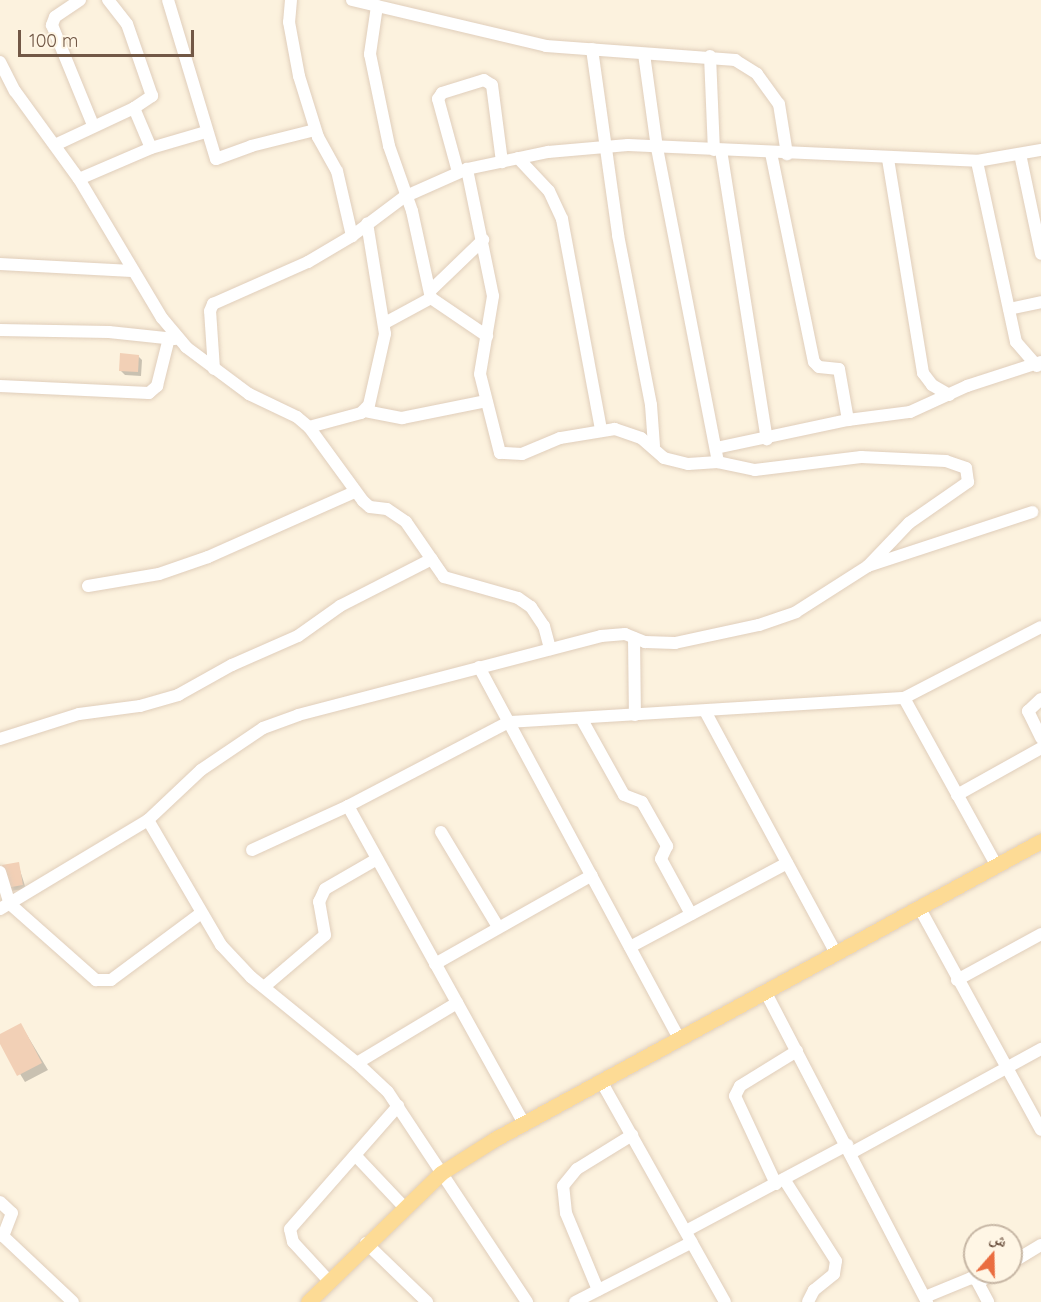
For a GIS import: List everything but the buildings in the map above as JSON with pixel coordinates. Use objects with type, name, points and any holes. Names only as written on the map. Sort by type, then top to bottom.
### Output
[{"type":"main road","points":[[308,1302],[366,1243],[441,1173],[524,1123],[1041,841]]},
{"type":"street","points":[[80,0],[55,17],[52,25],[93,125]]},
{"type":"street","points":[[55,145],[93,125],[134,108],[152,93],[128,24],[108,0]]},
{"type":"street","points":[[168,0],[213,156],[219,160],[251,146],[315,130]]},
{"type":"street","points":[[291,0],[292,43],[315,130],[337,171],[352,236]]},
{"type":"street","points":[[352,0],[494,36],[592,49],[644,54],[710,56],[735,60],[748,66],[769,87],[781,113],[787,154]]},
{"type":"street","points":[[377,6],[370,54],[387,137],[404,197],[412,211],[430,294],[487,336]]},
{"type":"street","points":[[592,49],[604,145],[651,405],[654,446]]},
{"type":"street","points":[[644,54],[657,148],[718,462]]},
{"type":"street","points":[[710,56],[718,150],[767,439]]},
{"type":"street","points":[[0,62],[15,91],[79,179],[174,339],[249,394],[297,417],[309,427],[355,492],[370,507],[398,514],[451,581],[518,598],[544,626],[550,649]]},
{"type":"street","points":[[5,907],[148,820],[201,770],[262,728],[385,690],[612,634],[675,643],[772,622],[832,592],[867,566],[909,523],[964,489],[970,478],[966,468],[946,461],[861,457],[776,470],[755,470],[718,462],[675,462],[659,454],[654,446],[630,432],[601,430],[560,438],[522,454],[500,453],[480,374],[494,296],[483,240],[463,170],[438,99],[442,93],[484,80],[492,86],[502,162]]},
{"type":"street","points":[[134,108],[151,148]]},
{"type":"street","points":[[79,179],[151,148],[206,132]]},
{"type":"street","points":[[214,369],[213,304],[284,275],[352,236],[404,197],[463,170],[518,158],[604,145],[888,159],[977,161],[1041,150]]},
{"type":"street","points":[[771,153],[814,362],[819,367],[839,369],[848,420]]},
{"type":"street","points":[[1020,154],[1041,254]]},
{"type":"street","points":[[518,158],[549,191],[562,219],[601,430]]},
{"type":"street","points":[[888,159],[924,373],[932,385],[949,395]]},
{"type":"street","points":[[716,448],[848,420],[910,412],[949,395],[1038,364],[1016,342],[977,161]]},
{"type":"street","points":[[365,411],[382,359],[384,323],[367,224]]},
{"type":"street","points":[[384,323],[430,294],[483,240]]},
{"type":"street","points":[[0,264],[132,271]]},
{"type":"street","points":[[1009,309],[1041,302]]},
{"type":"street","points":[[0,330],[109,332],[174,339]]},
{"type":"street","points":[[0,386],[149,393],[157,386],[174,339]]},
{"type":"street","points":[[309,427],[365,411],[402,418],[486,401]]},
{"type":"street","points":[[88,586],[159,574],[208,557],[355,492]]},
{"type":"street","points":[[867,566],[1032,512]]},
{"type":"street","points":[[1,737],[79,714],[140,706],[178,695],[232,665],[298,636],[340,606],[432,559]]},
{"type":"street","points":[[252,850],[348,807],[509,722],[904,698],[1041,627]]},
{"type":"street","points":[[634,638],[635,715]]},
{"type":"street","points":[[479,667],[679,1038]]},
{"type":"street","points":[[904,698],[996,865]]},
{"type":"street","points":[[1041,699],[1028,711],[1041,738]]},
{"type":"street","points":[[705,711],[836,953]]},
{"type":"street","points":[[581,718],[624,795],[640,800],[647,810],[667,846],[661,860],[691,914]]},
{"type":"street","points":[[957,795],[1041,748]]},
{"type":"street","points":[[348,807],[524,1123]]},
{"type":"street","points":[[148,820],[200,914],[221,945],[264,987],[357,1062],[398,1106],[527,1302]]},
{"type":"street","points":[[441,832],[498,927]]},
{"type":"street","points":[[264,987],[325,935],[319,902],[326,889],[377,859]]},
{"type":"street","points":[[630,947],[787,863]]},
{"type":"street","points":[[0,872],[5,907],[91,976],[102,980],[111,980],[154,951],[200,914]]},
{"type":"street","points":[[435,964],[592,875]]},
{"type":"street","points":[[919,908],[1041,1130]]},
{"type":"street","points":[[957,980],[1041,934]]},
{"type":"street","points":[[765,991],[926,1299],[963,1282]]},
{"type":"street","points":[[357,1062],[457,1003]]},
{"type":"street","points":[[575,1302],[780,1182],[1008,1069],[1041,1049]]},
{"type":"street","points":[[797,1052],[740,1086],[735,1096],[780,1182],[836,1261],[834,1274],[814,1290],[808,1302]]},
{"type":"street","points":[[601,1081],[725,1302]]},
{"type":"street","points":[[329,1281],[289,1234],[292,1226],[398,1106]]},
{"type":"street","points":[[598,1290],[566,1213],[563,1186],[570,1174],[632,1136]]},
{"type":"street","points":[[355,1155],[405,1208]]},
{"type":"street","points":[[0,1202],[12,1213],[3,1236],[73,1302]]},
{"type":"street","points":[[366,1243],[427,1302]]},
{"type":"street","points":[[1023,1256],[1041,1245]]},
{"type":"street","points":[[979,1284],[988,1302]]}]
